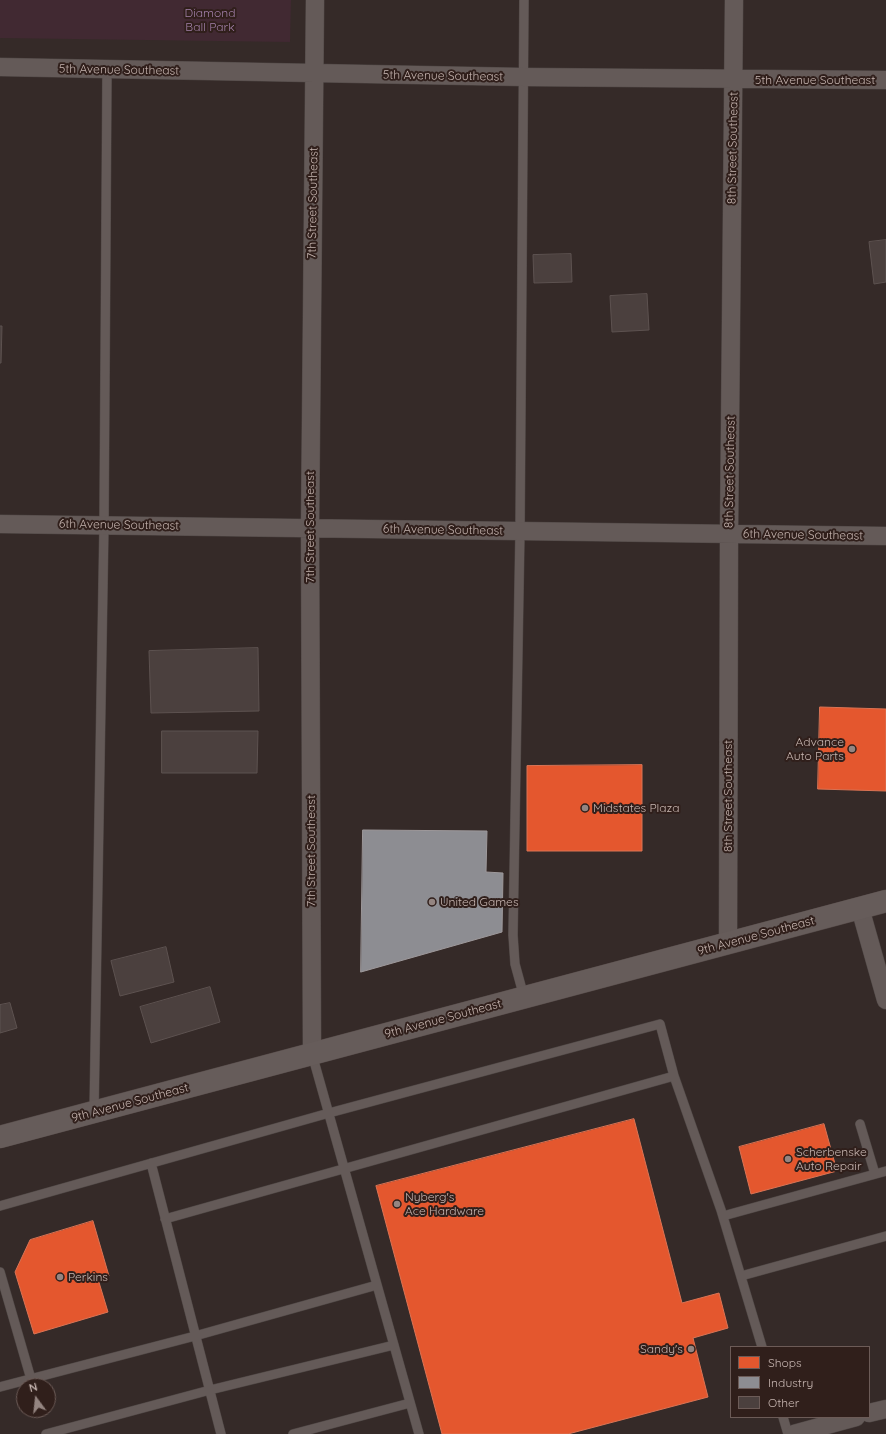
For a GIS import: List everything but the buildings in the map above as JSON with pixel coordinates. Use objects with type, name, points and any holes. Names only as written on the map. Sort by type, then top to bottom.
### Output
[{"type":"main road","name":"9th Avenue Southeast","points":[[0,1137],[886,901]]},
{"type":"street","name":"7th Street Southeast","points":[[312,1054],[310,528],[315,0]]},
{"type":"street","name":"8th Street Southeast","points":[[728,943],[729,535],[734,0]]},
{"type":"street","name":"5th Avenue Southeast","points":[[0,67],[523,77],[886,80]]},
{"type":"street","name":"6th Avenue Southeast","points":[[0,524],[886,536]]},
{"type":"street","points":[[860,908],[886,1000]]},
{"type":"street","points":[[870,1413],[886,1409]]},
{"type":"street","points":[[794,1434],[852,1418]]},
{"type":"lane","points":[[524,0],[520,531],[513,935],[515,964],[524,997]]},
{"type":"lane","points":[[94,1112],[104,525],[107,69]]},
{"type":"lane","points":[[0,1206],[329,1113],[660,1024],[674,1076],[723,1216],[762,1346]]},
{"type":"lane","points":[[312,1054],[419,1434]]},
{"type":"lane","points":[[165,1219],[674,1076]]},
{"type":"lane","points":[[860,1124],[875,1174]]},
{"type":"lane","points":[[151,1163],[221,1434]]},
{"type":"lane","points":[[723,1216],[886,1171]]},
{"type":"lane","points":[[741,1276],[886,1236]]},
{"type":"lane","points":[[0,1272],[31,1378]]},
{"type":"lane","points":[[35,1378],[195,1336],[377,1285]]},
{"type":"lane","points":[[46,1434],[210,1390],[394,1345]]},
{"type":"lane","points":[[0,1387],[16,1383]]},
{"type":"lane","points":[[293,1434],[410,1403]]},
{"type":"lane","points":[[783,1418],[788,1434]]},
{"type":"green space","name":"Diamond Ball Park","points":[[0,0],[291,0],[290,42],[0,38]]},
{"type":"place","name":"Advance Auto Parts","points":[[852,749]]},
{"type":"place","name":"Midstates Plaza","points":[[585,808]]},
{"type":"place","name":"United Games","points":[[432,902]]},
{"type":"place","name":"Scherbenske Auto Repair","points":[[788,1159]]},
{"type":"place","name":"Nyberg's Ace Hardware","points":[[397,1204]]},
{"type":"place","name":"Perkins","points":[[60,1277]]},
{"type":"place","name":"Sandy's","points":[[691,1349]]}]
